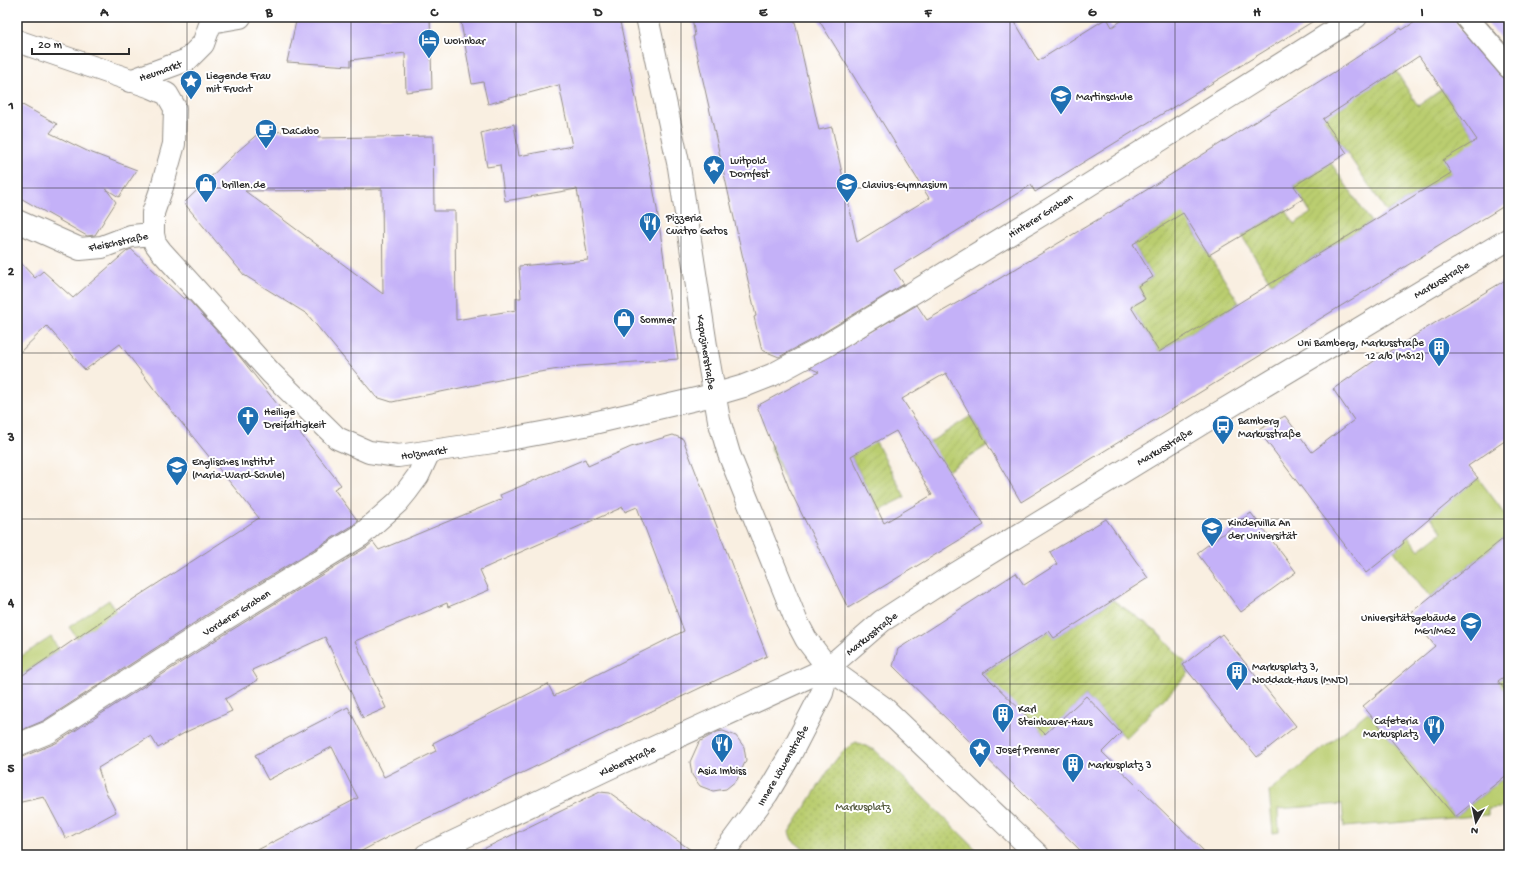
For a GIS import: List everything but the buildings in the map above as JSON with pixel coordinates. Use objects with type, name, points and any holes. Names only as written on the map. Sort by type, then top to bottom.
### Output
[{"type":"street","name":"Heumarkt","points":[[130,81],[187,60],[203,44],[211,22],[240,17]]},
{"type":"street","name":"Kapuzinerstraße","points":[[647,17],[679,167],[713,395],[719,420],[730,454],[796,620],[806,639],[828,668]]},
{"type":"street","name":"Hinterer Graben","points":[[713,395],[744,386],[772,375],[824,348],[1049,210],[1356,17]]},
{"type":"street","points":[[1466,17],[1509,67]]},
{"type":"street","name":"Heumarkt","points":[[17,41],[167,94],[174,108],[174,144],[162,187]]},
{"type":"street","name":"Holzmarkt","points":[[162,187],[153,213],[153,234],[155,243],[161,251],[271,373],[337,438],[369,452],[398,456],[429,452],[585,425],[713,395]]},
{"type":"street","name":"Fleischstraße","points":[[17,221],[80,249],[102,247],[131,236],[153,234]]},
{"type":"street","name":"Markusstraße","points":[[828,668],[882,621],[944,581],[1217,414],[1509,239]]},
{"type":"street","name":"Vorderer Graben","points":[[17,745],[49,732],[215,625],[360,536],[398,502],[418,476],[429,452]]},
{"type":"street","points":[[828,668],[884,708],[1038,855]]},
{"type":"street","name":"Kleberstraße","points":[[426,855],[607,769],[828,668]]},
{"type":"street","name":"Innere Löwenstraße","points":[[722,855],[767,794],[789,757],[822,693],[828,668]]},
{"type":"green space","points":[[1396,71],[1418,106],[1442,89],[1477,140],[1451,173],[1387,212],[1322,116]]},
{"type":"green space","points":[[1331,163],[1371,222],[1271,283],[1242,236],[1286,210],[1294,224],[1311,213],[1294,186]]},
{"type":"green space","points":[[1207,197],[1192,228],[1239,303],[1159,352],[1131,307],[1145,299],[1138,286],[1153,277],[1133,244]]},
{"type":"green space","points":[[971,416],[988,445],[938,477],[919,449]]},
{"type":"green space","points":[[803,428],[876,442],[905,497],[878,510],[851,456],[788,486],[770,446]]},
{"type":"green space","points":[[1478,478],[1509,519],[1509,534],[1430,597],[1394,551],[1404,543],[1370,497],[1373,490],[1419,550],[1442,532],[1431,517]]},
{"type":"green space","points":[[109,600],[116,612],[77,638],[69,627]]},
{"type":"green space","points":[[1113,600],[1154,629],[1186,663],[1183,665],[1189,673],[1126,738],[1086,696],[1046,735],[982,674],[1049,631],[1054,638]]},
{"type":"green space","points":[[51,637],[59,650],[17,678],[17,659]]},
{"type":"green space","points":[[1509,673],[1509,695],[1498,681]]},
{"type":"green space","points":[[1368,712],[1455,817],[1501,780],[1509,789],[1509,807],[1488,809],[1488,815],[1344,827],[1342,804],[1278,809],[1279,832],[1273,833],[1269,792]]},
{"type":"green space","name":"Markusplatz","points":[[856,742],[875,750],[982,855],[812,855],[792,840],[789,832],[832,765],[843,751]]},
{"type":"place","name":"wohnbar","points":[[429,60]]},
{"type":"place","name":"Liegende Frau mit Frucht","points":[[191,100]]},
{"type":"place","name":"Martinschule","points":[[1061,116]]},
{"type":"place","name":"DaCabo","points":[[266,150]]},
{"type":"place","name":"Luitpold Dornfest","points":[[714,186]]},
{"type":"place","name":"brillen.de","points":[[206,204]]},
{"type":"place","name":"Clavius-Gymnasium","points":[[847,204]]},
{"type":"place","name":"Pizzeria Cuatro Gatos","points":[[650,242]]},
{"type":"place","name":"Sommer","points":[[624,338]]},
{"type":"place","name":"Uni Bamberg, Markusstraße 12 a/b (MS12)","points":[[1439,368]]},
{"type":"place","name":"Heilige Dreifaltigkeit","points":[[248,436]]},
{"type":"place","name":"Bamberg Markusstraße","points":[[1223,446]]},
{"type":"place","name":"Englisches Institut (Maria-Ward-Schule)","points":[[177,486]]},
{"type":"place","name":"Kindervilla An der Universität","points":[[1212,548]]},
{"type":"place","name":"Universitätsgebäude MG1/MG2","points":[[1471,642]]},
{"type":"place","name":"Markusplatz 3, Noddack-Haus (MND)","points":[[1237,692]]},
{"type":"place","name":"Karl Steinbauer-Haus","points":[[1003,734]]},
{"type":"place","name":"Cafeteria Markusplatz","points":[[1434,746]]},
{"type":"place","name":"Asia Imbiss","points":[[722,764]]},
{"type":"place","name":"Josef Prenner","points":[[980,768]]},
{"type":"place","name":"Markusplatz 3","points":[[1073,784]]}]
